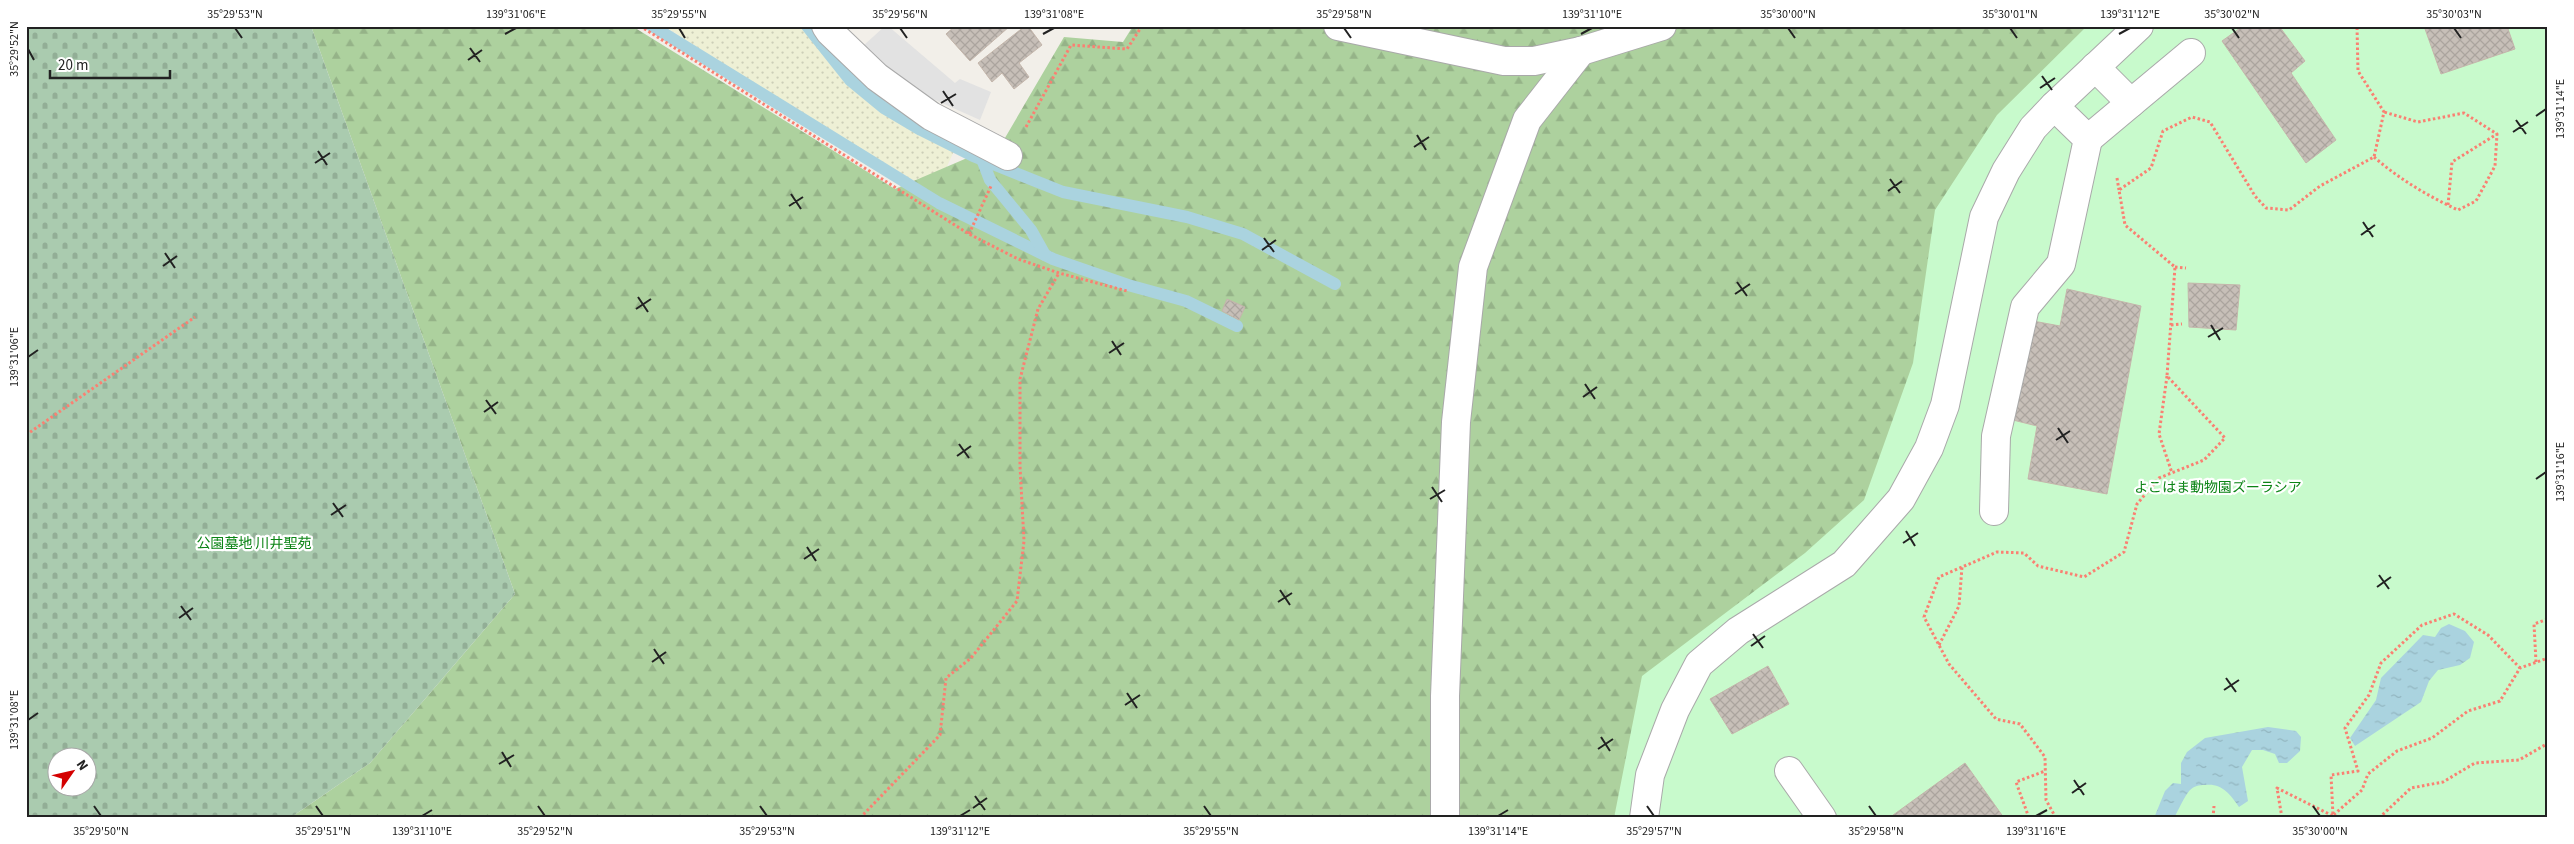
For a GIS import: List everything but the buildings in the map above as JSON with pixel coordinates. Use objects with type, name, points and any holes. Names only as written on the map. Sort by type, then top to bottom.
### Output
[{"type":"street","points":[[826,26],[876,77],[931,116],[1008,156]]},
{"type":"street","points":[[1338,26],[1504,61],[1534,61],[1581,50],[1662,26]]},
{"type":"street","points":[[1644,818],[1650,775],[1675,710],[1699,664],[1738,631],[1844,564],[1901,499],[1929,448],[1945,405],[1984,217],[2006,171],[2033,128],[2139,26]]},
{"type":"street","points":[[1445,818],[1445,696],[1456,422],[1473,268],[1526,120],[1581,50]]},
{"type":"street","points":[[1994,511],[1996,436],[2025,307],[2061,264],[2088,139],[2192,52]]},
{"type":"street","points":[[2095,67],[2131,102]]},
{"type":"street","points":[[2054,106],[2088,139]]},
{"type":"street","points":[[1789,771],[1822,818]]},
{"type":"path","points":[[640,26],[970,234],[1018,259],[1059,273],[1127,291]]},
{"type":"path","points":[[1024,132],[1071,46],[1128,49],[1142,26]]},
{"type":"path","points":[[2357,26],[2358,71],[2384,112],[2418,122],[2464,113],[2497,134]]},
{"type":"path","points":[[2186,268],[2175,267],[2125,225],[2119,190],[2151,168],[2163,131],[2192,118],[2210,122],[2255,196],[2266,208],[2289,210],[2320,186],[2374,157],[2384,112]]},
{"type":"path","points":[[2448,206],[2452,162],[2497,134]]},
{"type":"path","points":[[2374,157],[2398,177],[2458,210],[2476,201],[2495,166],[2497,134]]},
{"type":"path","points":[[970,234],[990,187]]},
{"type":"path","points":[[2172,473],[2159,434],[2167,376],[2175,267]]},
{"type":"path","points":[[860,818],[940,735],[946,678],[971,658],[1017,601],[1024,540],[1020,466],[1020,379],[1038,309],[1059,273]]},
{"type":"path","points":[[26,435],[195,317]]},
{"type":"path","points":[[2171,325],[2182,324]]},
{"type":"path","points":[[2056,818],[2046,800],[2045,757],[2020,724],[1996,719],[1949,664],[1924,617],[1940,577],[1997,552],[2024,553],[2038,566],[2084,577],[2124,552],[2137,504],[2159,478],[2204,460],[2224,438],[2167,376]]},
{"type":"path","points":[[1938,645],[1959,606],[1962,567]]},
{"type":"path","points":[[2358,772],[2345,728],[2370,696],[2381,663],[2422,625],[2454,614],[2488,635],[2520,668]]},
{"type":"path","points":[[2536,662],[2534,624],[2548,619]]},
{"type":"path","points":[[2331,817],[2362,790],[2368,774],[2397,751],[2432,738],[2468,711],[2500,701],[2520,668],[2548,658]]},
{"type":"path","points":[[2379,818],[2411,788],[2443,782],[2475,763],[2519,760],[2548,742]]},
{"type":"path","points":[[2029,818],[2016,782],[2045,771]]},
{"type":"path","points":[[2331,817],[2331,775],[2358,772],[2368,774]]},
{"type":"path","points":[[2282,818],[2278,788],[2331,817]]},
{"type":"path","points":[[2213,818],[2214,806]]},
{"type":"green space","name":"公園墓地 川井聖苑","points":[[26,26],[311,26],[515,594],[370,763],[290,818],[26,818]]},
{"type":"green space","points":[[311,26],[632,26],[895,189],[1002,143],[1064,37],[1123,42],[1133,26],[2548,26],[2548,818],[290,818],[370,763],[515,594]]},
{"type":"green space","points":[[664,26],[801,26],[845,83],[881,111],[954,151],[935,193],[815,123]]},
{"type":"green space","name":"よこはま動物園ズーラシア","points":[[2087,26],[2548,26],[2548,818],[1614,818],[1642,676],[1805,553],[1864,500],[1913,363],[1935,210],[1997,115]]},
{"type":"shaded area","points":[[885,26],[888,26],[955,83],[960,79],[991,92],[980,120],[915,91],[863,46]]},
{"type":"water","points":[[2449,624],[2465,631],[2474,642],[2470,658],[2460,665],[2438,670],[2429,681],[2421,702],[2355,746],[2350,738],[2376,700],[2381,678],[2423,635],[2435,637],[2441,628]]},
{"type":"water","points":[[2268,727],[2296,731],[2301,737],[2300,751],[2287,763],[2279,763],[2275,754],[2263,750],[2252,750],[2242,767],[2248,801],[2239,807],[2225,790],[2211,785],[2199,786],[2190,790],[2174,818],[2154,818],[2165,791],[2173,783],[2181,784],[2181,763],[2187,752],[2205,738]]},
{"type":"waterway","points":[[652,26],[939,203],[1053,259],[1128,285],[1186,301],[1237,326]]},
{"type":"waterway","points":[[807,26],[850,80],[884,108],[921,130],[973,156],[1063,192],[1187,217],[1243,234],[1335,284]]},
{"type":"waterway","points":[[982,159],[990,180],[1031,230],[1045,255]]}]
